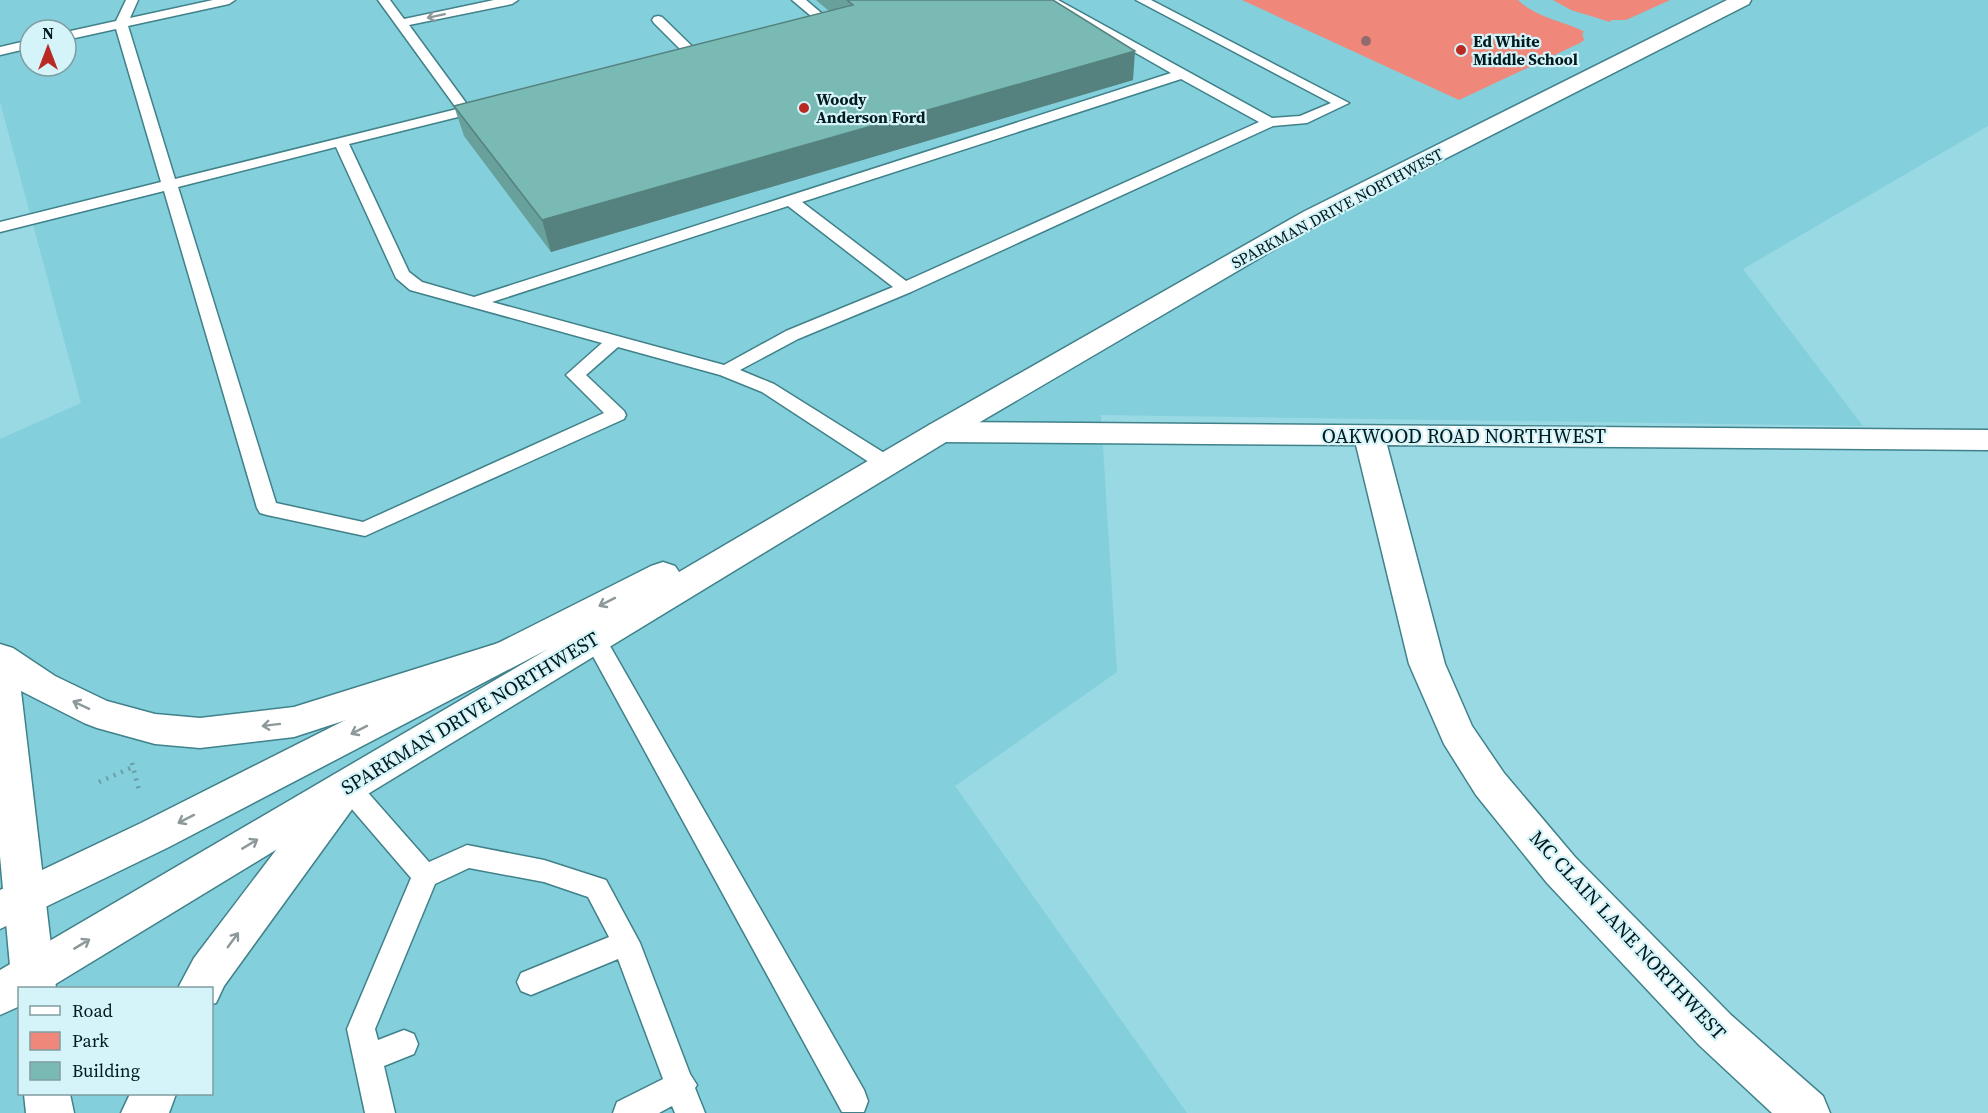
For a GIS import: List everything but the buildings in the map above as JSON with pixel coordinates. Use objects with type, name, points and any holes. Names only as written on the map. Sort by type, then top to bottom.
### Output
[{"type":"main road","name":"SPARKMAN DRIVE NORTHWEST","points":[[22,986],[347,786],[594,638],[940,432],[1312,217],[1742,0]]},
{"type":"main road","name":"SPARKMAN DRIVE NORTHWEST","points":[[12,904],[165,829],[940,432]]},
{"type":"main road","name":"OAKWOOD ROAD NORTHWEST","points":[[940,432],[1988,440]]},
{"type":"main road","name":"MC CLAIN LANE NORTHWEST","points":[[1369,435],[1427,664],[1463,741],[1490,784],[1561,870],[1715,1030],[1806,1113]]},
{"type":"main road","points":[[0,659],[42,687],[97,713],[155,729],[200,733],[294,722],[508,653]]},
{"type":"main road","points":[[0,659],[12,904],[22,986]]},
{"type":"main road","points":[[201,987],[347,786]]},
{"type":"main road","points":[[47,1095],[50,1113]]},
{"type":"main road","points":[[145,1113],[153,1095]]},
{"type":"lane","points":[[132,0],[121,24],[267,508],[365,529],[617,415],[575,375],[615,341]]},
{"type":"lane","points":[[78,33],[229,0]]},
{"type":"lane","points":[[0,227],[465,111],[384,0]]},
{"type":"lane","points":[[401,23],[512,0]]},
{"type":"lane","points":[[798,0],[827,23],[805,28]]},
{"type":"lane","points":[[1049,0],[1270,122]]},
{"type":"lane","points":[[726,371],[792,335],[904,288],[1270,122],[1302,120],[1342,103],[1142,0]]},
{"type":"lane","points":[[658,20],[696,57],[718,51]]},
{"type":"lane","points":[[0,51],[18,47]]},
{"type":"lane","points":[[475,302],[1182,74]]},
{"type":"lane","points":[[340,142],[402,275],[416,286],[726,371],[768,388],[882,461]]},
{"type":"lane","points":[[791,201],[904,288]]},
{"type":"lane","points":[[594,638],[853,1101]]},
{"type":"lane","points":[[347,786],[425,876]]},
{"type":"lane","points":[[380,1113],[361,1029],[425,876],[467,855],[544,871],[597,888],[626,944],[682,1085],[690,1113]]},
{"type":"lane","points":[[531,982],[626,944]]},
{"type":"lane","points":[[367,1059],[404,1044]]},
{"type":"lane","points":[[628,1113],[682,1085]]},
{"type":"path","points":[[130,753],[139,790]]},
{"type":"path","points":[[99,782],[133,767]]},
{"type":"shaded area","points":[[0,0],[1988,0],[1988,126],[1743,269],[1863,426],[1101,415],[1117,672],[955,786],[1187,1113],[0,1113],[0,439],[81,403],[0,102]]},
{"type":"green space","name":"Ed White Middle School","points":[[1242,0],[1518,0],[1533,11],[1585,32],[1582,33],[1584,40],[1580,43],[1459,100]]},
{"type":"green space","points":[[1553,0],[1670,0],[1626,20],[1611,20],[1610,22],[1571,10]]},
{"type":"place","name":"Ed White Middle School","points":[[1461,50]]},
{"type":"place","name":"Woody Anderson Ford","points":[[804,108]]}]
